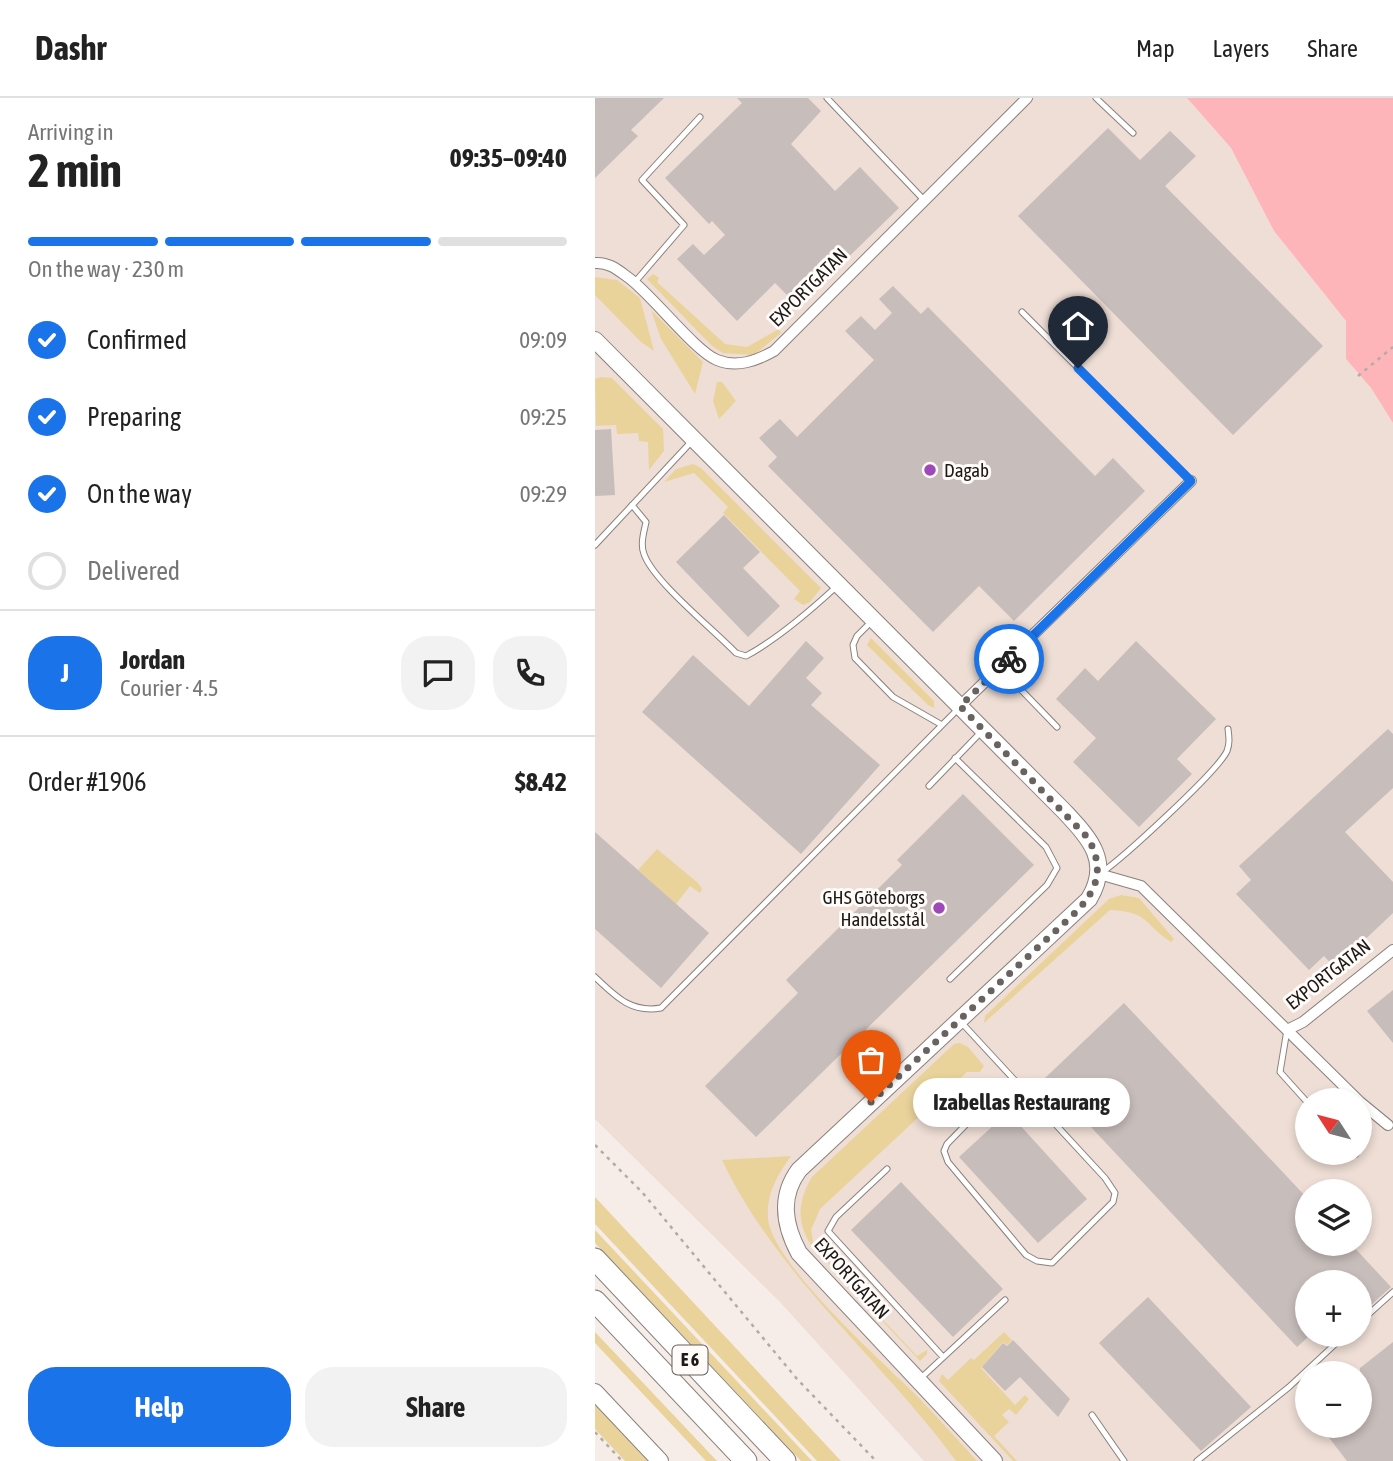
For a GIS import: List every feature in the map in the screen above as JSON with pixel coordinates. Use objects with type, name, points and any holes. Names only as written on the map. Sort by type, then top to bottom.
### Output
[{"type":"highway","name":"E 6","points":[[595,1259],[785,1461]]},
{"type":"highway","name":"E 6","points":[[595,1301],[746,1461]]},
{"type":"street","name":"EXPORTGATAN","points":[[595,262],[611,265],[635,282],[707,354],[731,363],[753,362],[773,351],[1027,98]]},
{"type":"street","points":[[595,340],[1088,838],[1098,862],[1099,874]]},
{"type":"street","points":[[960,706],[1191,481]]},
{"type":"street","name":"EXPORTGATAN","points":[[994,1461],[799,1253],[786,1222],[785,1203],[799,1170],[1089,899],[1097,886],[1099,874],[1141,886],[1346,1088]]},
{"type":"street","name":"EXPORTGATAN","points":[[1287,1030],[1303,1021],[1393,950]]},
{"type":"street","name":"EXPORTGATAN","points":[[1372,1112],[1388,1125]]},
{"type":"street","points":[[595,1392],[660,1461]]},
{"type":"lane","points":[[827,98],[925,201]]},
{"type":"lane","points":[[1096,98],[1133,133]]},
{"type":"lane","points":[[635,282],[684,225],[642,180],[700,117]]},
{"type":"lane","points":[[1022,312],[1191,481]]},
{"type":"lane","points":[[595,545],[695,439]]},
{"type":"lane","points":[[632,505],[646,522],[642,545],[644,555],[656,572],[736,653],[745,656],[756,651],[805,615],[838,584]]},
{"type":"lane","points":[[874,620],[857,636],[853,645],[855,658],[893,696],[942,725]]},
{"type":"lane","points":[[1000,668],[1057,727]]},
{"type":"lane","points":[[595,977],[630,1007],[645,1011],[661,1008],[960,706]]},
{"type":"lane","points":[[1099,874],[1131,849],[1218,763],[1229,742],[1228,729]]},
{"type":"lane","points":[[929,786],[983,730]]},
{"type":"lane","points":[[950,979],[1047,886],[1057,868],[1047,847],[955,758]]},
{"type":"lane","points":[[959,1021],[1105,1178],[1115,1194],[1113,1202],[1052,1263],[1037,1261],[1026,1255],[948,1162],[944,1151],[947,1144],[984,1106]]},
{"type":"lane","points":[[1287,1030],[1280,1072],[1295,1089]]},
{"type":"lane","points":[[887,1169],[836,1217],[828,1231],[943,1357]]},
{"type":"lane","points":[[1372,1311],[1393,1292]]},
{"type":"lane","points":[[918,1380],[1005,1300]]},
{"type":"lane","points":[[1197,1461],[1289,1387],[1332,1347]]},
{"type":"lane","points":[[1092,1415],[1125,1461]]},
{"type":"path","points":[[1358,376],[1393,347]]},
{"type":"path","points":[[595,1144],[642,1192],[797,1379],[876,1461]]},
{"type":"path","points":[[595,1432],[622,1461]]},
{"type":"shaded area","points":[[595,98],[1187,98],[1231,148],[1274,231],[1346,321],[1346,359],[1371,388],[1393,423],[1393,1461],[924,1461],[780,1302],[595,1119]]},
{"type":"shaded area","points":[[1187,98],[1393,98],[1393,423],[1371,388],[1346,359],[1346,321],[1274,231],[1231,148]]},
{"type":"shaded area","points":[[653,274],[659,278],[657,282],[725,344],[747,347],[779,329],[781,333],[754,355],[723,353],[712,346],[647,279]]},
{"type":"shaded area","points":[[595,277],[617,280],[640,298],[654,351],[641,342],[595,295]]},
{"type":"shaded area","points":[[651,310],[703,362],[695,394],[661,339]]},
{"type":"shaded area","points":[[612,378],[663,429],[664,451],[649,470],[648,442],[639,441],[638,433],[617,434],[616,425],[596,426],[595,379]]},
{"type":"shaded area","points":[[717,382],[722,382],[736,401],[719,419],[713,401]]},
{"type":"shaded area","points":[[693,464],[701,468],[821,588],[810,602],[803,605],[794,599],[800,591],[723,513],[728,507],[694,473],[664,482],[676,469]]},
{"type":"shaded area","points":[[871,638],[934,701],[934,708],[867,645]]},
{"type":"shaded area","points":[[657,849],[698,883],[702,889],[700,893],[690,886],[676,904],[638,870]]},
{"type":"shaded area","points":[[1121,895],[1139,898],[1174,939],[1171,942],[1139,916],[1110,910],[984,1023],[985,1016],[1109,899]]},
{"type":"shaded area","points":[[960,1043],[968,1047],[984,1066],[980,1072],[967,1072],[820,1209],[811,1230],[814,1246],[917,1356],[927,1350],[927,1354],[920,1361],[811,1245],[801,1219],[802,1203],[812,1177],[954,1044]]},
{"type":"shaded area","points":[[791,1156],[777,1178],[769,1201],[768,1219],[774,1238],[809,1287],[832,1313],[919,1398],[977,1461],[956,1461],[801,1280],[745,1203],[722,1160]]},
{"type":"shaded area","points":[[595,1197],[841,1461],[817,1461],[595,1224]]},
{"type":"shaded area","points":[[595,1230],[812,1461],[801,1461],[595,1243]]},
{"type":"shaded area","points":[[595,1332],[717,1461],[706,1461],[595,1343]]},
{"type":"shaded area","points":[[1004,1332],[1012,1340],[1007,1345],[1003,1342],[981,1368],[1015,1405],[1025,1395],[1029,1399],[1016,1415],[1009,1409],[1002,1415],[1009,1422],[994,1436],[1017,1461],[1013,1461],[939,1381],[942,1374],[948,1380]]},
{"type":"shaded area","points":[[595,1404],[648,1461],[625,1461],[595,1429]]},
{"type":"building","points":[[595,98],[664,98],[631,130],[638,136],[595,178]]},
{"type":"building","points":[[737,98],[808,98],[821,111],[791,144],[835,191],[860,167],[899,208],[798,306],[775,283],[737,321],[677,259],[693,244],[704,255],[725,235],[712,221],[709,224],[665,178],[742,103]]},
{"type":"building","points":[[1108,128],[1140,160],[1170,131],[1196,156],[1165,186],[1323,346],[1233,435],[1018,216]]},
{"type":"building","name":"Dagab","points":[[893,286],[921,314],[928,307],[1095,476],[1113,458],[1145,491],[1014,621],[979,586],[933,632],[768,466],[777,457],[759,438],[780,419],[797,437],[874,360],[845,331],[861,316],[875,330],[892,313],[879,299]]},
{"type":"building","points":[[611,429],[615,495],[595,496],[595,430]]},
{"type":"building","points":[[724,515],[760,552],[743,568],[780,606],[748,637],[676,562]]},
{"type":"building","points":[[806,641],[824,658],[806,678],[822,693],[811,705],[880,765],[801,854],[642,712],[693,655],[749,706]]},
{"type":"building","points":[[1136,641],[1216,719],[1177,759],[1192,774],[1139,827],[1073,762],[1096,738],[1056,699],[1085,668],[1098,681]]},
{"type":"building","points":[[1388,729],[1393,734],[1393,788],[1345,832],[1393,882],[1393,913],[1335,968],[1324,956],[1309,970],[1236,894],[1251,880],[1239,866]]},
{"type":"building","points":[[963,794],[1034,865],[756,1137],[705,1086],[798,993],[786,980],[902,865],[897,860]]},
{"type":"building","points":[[595,832],[709,933],[661,988],[595,929]]},
{"type":"building","points":[[1393,990],[1393,1043],[1367,1011]]},
{"type":"building","points":[[1124,1003],[1295,1185],[1295,1256],[1362,1256],[1391,1287],[1372,1304],[1372,1270],[1295,1270],[1295,1345],[1045,1078]]},
{"type":"building","points":[[1008,1112],[1087,1199],[1038,1243],[959,1157]]},
{"type":"building","points":[[901,1182],[1003,1289],[953,1337],[851,1230]]},
{"type":"building","points":[[1148,1297],[1251,1407],[1201,1451],[1099,1343]]},
{"type":"building","points":[[1013,1340],[1070,1399],[1058,1417],[1020,1377],[1005,1391],[982,1367],[1003,1343],[1007,1346]]},
{"type":"building","points":[[1393,1342],[1393,1461],[1347,1461],[1329,1438],[1372,1438],[1372,1361],[1369,1361]]},
{"type":"way so far","points":[[871,1102],[1076,912],[1097,886],[1098,862],[1088,838],[960,706],[1009,659]]},
{"type":"place","name":"Dagab","points":[[930,470]]},
{"type":"place","name":"GHS Göteborgs Handelsstål","points":[[939,908]]},
{"type":"place","name":"Izabellas Restaurang","points":[[871,1102]]},
{"type":"route","points":[[1009,659],[1191,481],[1078,368]]}]
